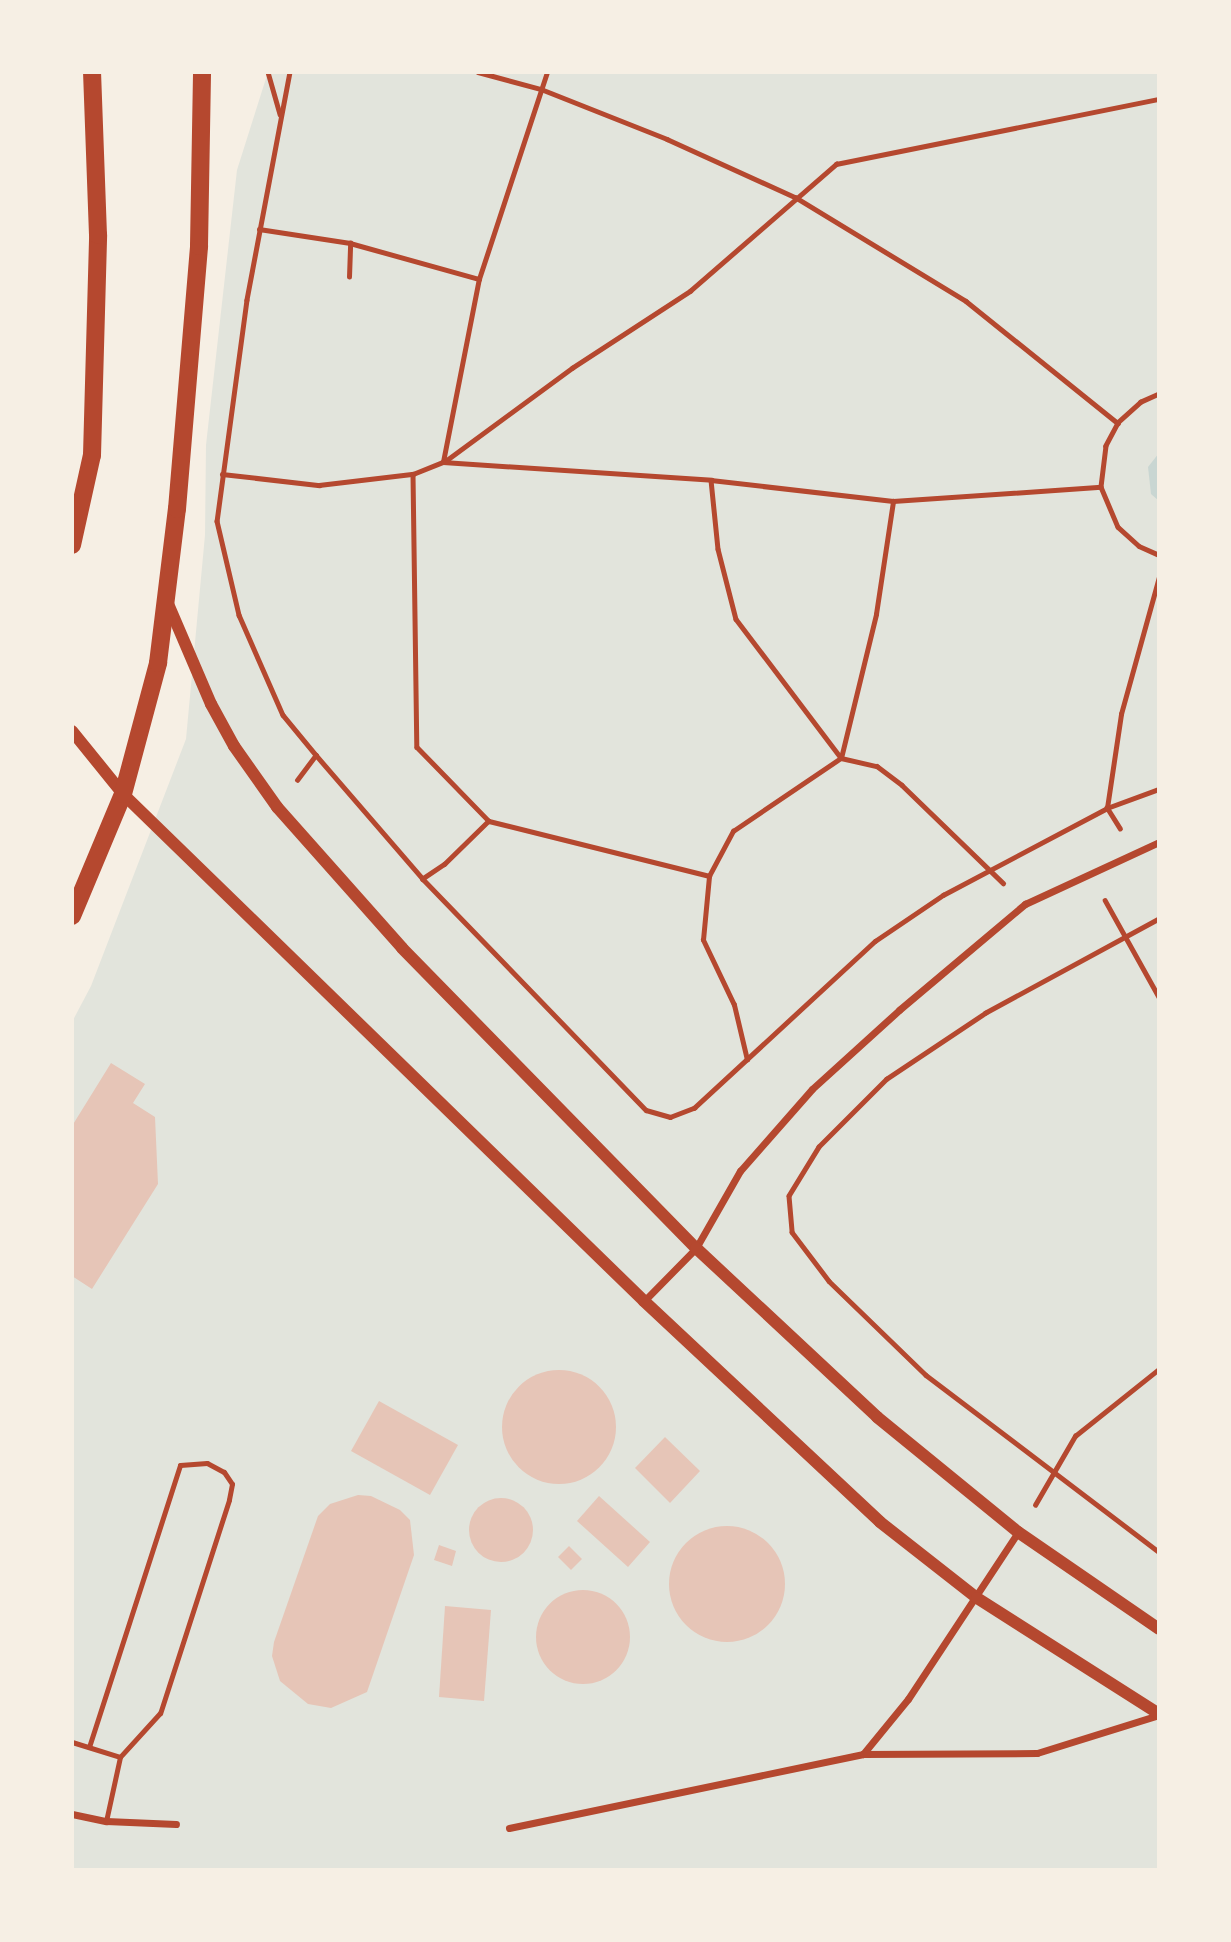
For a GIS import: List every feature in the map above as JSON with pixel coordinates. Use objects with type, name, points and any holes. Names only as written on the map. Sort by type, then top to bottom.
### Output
[{"type":"main road","points":[[72,545],[92,455],[98,236],[92,72]]},
{"type":"main road","points":[[72,916],[123,794],[158,663],[199,246],[205,76]]},
{"type":"street","points":[[166,599],[211,704],[277,807],[402,948],[696,1248],[877,1417],[1018,1532],[1159,1629]]},
{"type":"street","points":[[72,731],[123,794],[644,1301],[880,1522],[977,1598],[1159,1714]]},
{"type":"street","points":[[644,1301],[696,1248],[740,1171],[811,1089],[1026,904],[1090,871],[1159,842]]},
{"type":"street","points":[[863,1754],[908,1699],[1018,1532]]},
{"type":"street","points":[[509,1828],[863,1754],[1037,1753],[1159,1714]]},
{"type":"street","points":[[72,1814],[106,1821],[176,1824]]},
{"type":"lane","points":[[89,1746],[180,1465],[206,1463],[224,1472],[232,1483],[229,1500],[160,1713],[120,1757],[106,1821]]},
{"type":"lane","points":[[72,1742],[120,1757]]},
{"type":"path","points":[[268,72],[280,115]]},
{"type":"path","points":[[290,72],[259,229],[217,521],[239,615],[282,715],[424,878],[646,1110],[670,1117],[694,1108],[875,941],[986,869],[1107,807],[1159,789]]},
{"type":"path","points":[[478,72],[541,89],[667,139],[795,197],[966,301],[1118,423]]},
{"type":"path","points":[[443,462],[479,279],[547,72]]},
{"type":"path","points":[[222,474],[319,485],[414,474],[443,462],[572,368],[690,291],[836,164],[1159,99]]},
{"type":"path","points":[[259,229],[350,243],[479,279]]},
{"type":"path","points":[[349,278],[350,243]]},
{"type":"path","points":[[1159,394],[1141,402],[1118,423],[1106,446],[1101,488],[1118,527],[1139,546],[1159,555]]},
{"type":"path","points":[[443,462],[711,481],[893,501],[1101,488]]},
{"type":"path","points":[[414,474],[417,747],[489,821],[709,876]]},
{"type":"path","points":[[711,481],[718,550],[736,619],[841,758],[877,766],[1026,904]]},
{"type":"path","points":[[747,1061],[734,1005],[703,940],[709,876],[733,831],[841,758],[876,614],[893,501]]},
{"type":"path","points":[[1134,853],[1107,807],[1121,715],[1159,578]]},
{"type":"path","points":[[424,878],[445,864],[489,821]]},
{"type":"path","points":[[1090,871],[1159,997]]},
{"type":"path","points":[[1159,919],[986,1013],[887,1079],[819,1147],[789,1196],[792,1232],[829,1281],[926,1375],[1159,1552]]},
{"type":"path","points":[[1054,1473],[1074,1436],[1159,1368]]},
{"type":"shaded area","points":[[268,72],[1159,72],[1159,1870],[72,1870],[72,1022],[91,986],[186,739],[205,535],[206,445],[237,170]]},
{"type":"shaded area","points":[[1159,453],[1159,501],[1151,494],[1148,467]]},
{"type":"building","points":[[111,1063],[145,1084],[133,1103],[155,1117],[158,1184],[92,1289],[72,1276],[72,1126]]},
{"type":"building","points":[[559,1370],[581,1375],[599,1387],[611,1405],[616,1427],[611,1449],[599,1467],[581,1479],[559,1484],[537,1479],[519,1467],[507,1449],[502,1427],[507,1405],[519,1387],[537,1375]]},
{"type":"building","points":[[379,1401],[458,1445],[430,1495],[351,1451]]},
{"type":"building","points":[[665,1437],[700,1471],[670,1503],[635,1468]]},
{"type":"building","points":[[358,1495],[371,1496],[400,1510],[410,1520],[414,1555],[367,1692],[331,1708],[308,1704],[280,1681],[272,1656],[274,1642],[318,1516],[330,1504]]},
{"type":"building","points":[[599,1496],[650,1542],[628,1567],[577,1521]]},
{"type":"building","points":[[501,1498],[513,1500],[524,1507],[531,1518],[531,1542],[524,1553],[513,1560],[501,1562],[489,1560],[478,1553],[471,1542],[469,1530],[471,1518],[478,1507],[489,1500]]},
{"type":"building","points":[[727,1526],[749,1530],[768,1543],[781,1562],[785,1584],[781,1606],[768,1625],[749,1638],[727,1642],[705,1638],[686,1625],[673,1606],[669,1584],[673,1562],[686,1543],[705,1530]]},
{"type":"building","points":[[439,1545],[456,1551],[452,1566],[434,1560]]},
{"type":"building","points":[[569,1546],[582,1559],[571,1570],[558,1557]]},
{"type":"building","points":[[583,1590],[601,1594],[616,1604],[626,1619],[630,1637],[626,1655],[616,1670],[601,1680],[583,1684],[565,1680],[550,1670],[540,1655],[536,1637],[540,1619],[550,1604],[565,1594]]},
{"type":"building","points":[[445,1606],[491,1610],[484,1701],[439,1697]]}]
